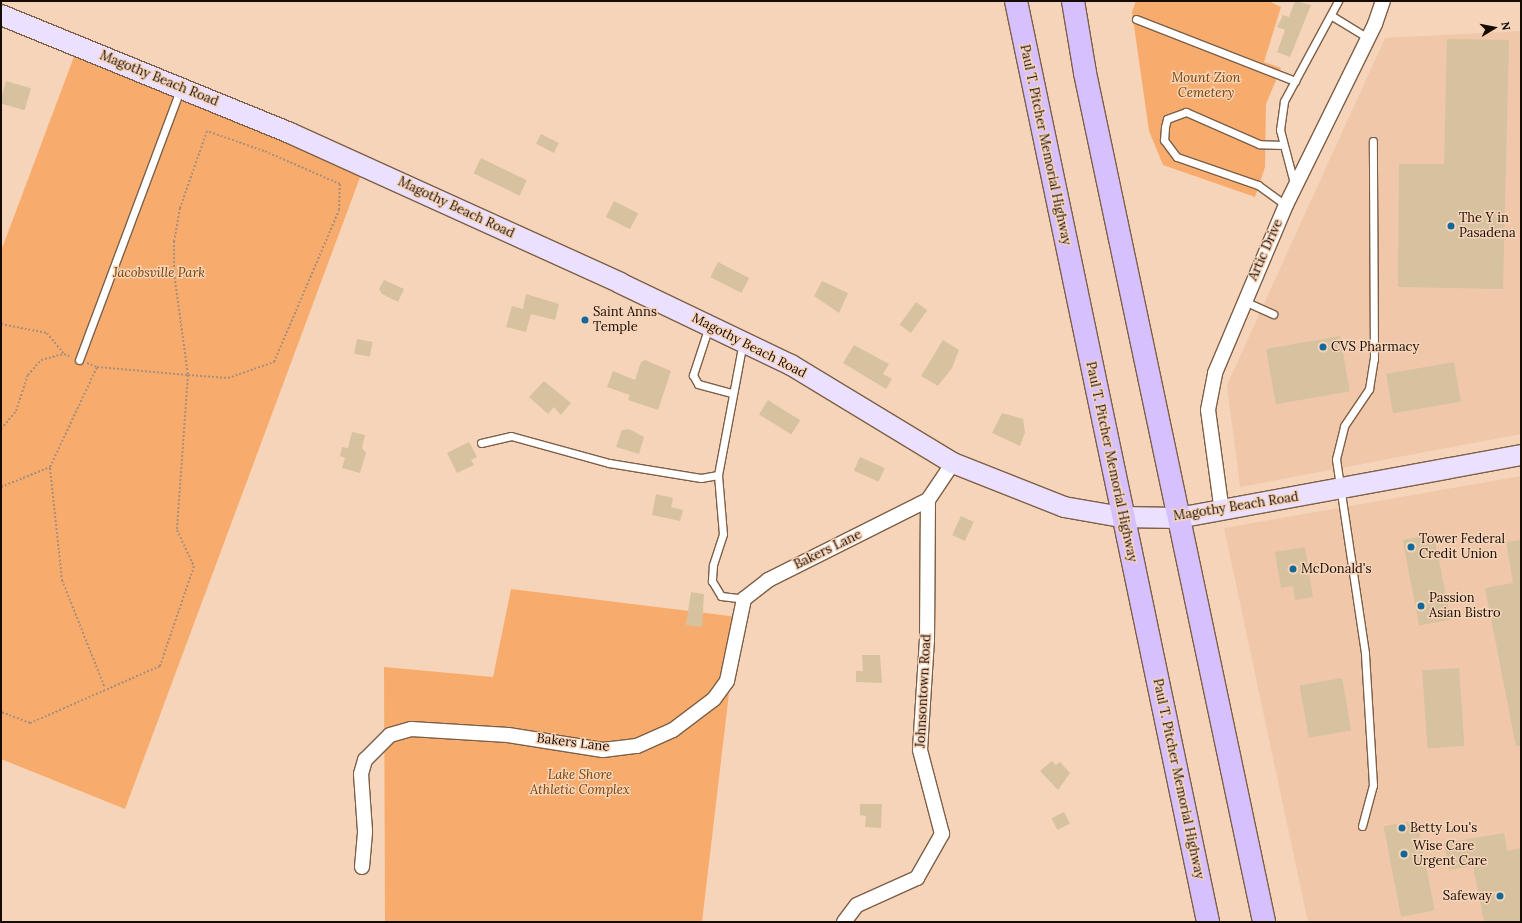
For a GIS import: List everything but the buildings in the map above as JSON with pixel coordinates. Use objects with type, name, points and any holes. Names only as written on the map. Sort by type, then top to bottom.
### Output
[{"type":"main road","name":"Paul T. Pitcher Memorial Highway","points":[[1016,1],[1122,517],[1208,922]]},
{"type":"main road","points":[[1073,1],[1085,73],[1264,922]]},
{"type":"street","name":"Artic Drive","points":[[1222,512],[1208,410],[1215,373],[1244,301],[1286,205],[1368,38],[1383,1]]},
{"type":"street","name":"Magothy Beach Road","points":[[1,15],[290,133],[709,326],[791,365],[952,463],[1064,507],[1122,517],[1178,518],[1222,512],[1339,491],[1521,455]]},
{"type":"street","points":[[928,500],[952,463]]},
{"type":"street","name":"Bakers Lane","points":[[362,867],[365,831],[361,774],[365,760],[390,735],[410,729],[508,734],[603,750],[637,746],[673,730],[714,699],[726,681],[744,599],[768,580],[928,500]]},
{"type":"street","name":"Johnsontown Road","points":[[844,922],[857,905],[917,878],[942,834],[920,750],[927,640],[928,500]]},
{"type":"lane","points":[[1295,187],[1283,145],[1284,101],[1332,16],[1338,1]]},
{"type":"lane","points":[[1332,16],[1368,38]]},
{"type":"lane","points":[[1136,19],[1295,81]]},
{"type":"lane","points":[[79,360],[181,88]]},
{"type":"lane","points":[[1283,145],[1260,144],[1186,112],[1167,119],[1165,127],[1164,140],[1177,157],[1258,185],[1286,205]]},
{"type":"lane","points":[[1362,826],[1373,785],[1365,653],[1339,491],[1336,459],[1344,426],[1369,389],[1374,359],[1373,141]]},
{"type":"lane","points":[[1244,301],[1273,314]]},
{"type":"lane","points":[[709,326],[693,375],[698,384],[732,393]]},
{"type":"lane","points":[[743,342],[732,393],[718,475],[723,534],[713,566],[712,582],[721,596],[744,599]]},
{"type":"lane","points":[[481,443],[511,436],[609,463],[702,478],[718,475]]},
{"type":"path","points":[[1,712],[30,723],[105,688],[160,666],[194,566],[177,530],[188,375],[174,273],[174,240],[180,208],[207,131],[264,151],[340,184],[339,210],[274,362],[228,378],[188,375],[97,367],[50,468],[62,580],[105,688]]},
{"type":"path","points":[[1,324],[47,333],[64,354],[41,360],[28,375],[16,410],[1,429]]},
{"type":"path","points":[[1,487],[50,468]]},
{"type":"shaded area","points":[[1521,31],[1521,434],[1240,487],[1227,385],[1385,38]]},
{"type":"shaded area","points":[[1521,476],[1521,922],[1308,922],[1224,528]]},
{"type":"green space","name":"Mount Zion Cemetery","points":[[1136,1],[1269,1],[1281,7],[1264,62],[1281,68],[1266,104],[1265,167],[1255,197],[1163,165],[1149,131],[1132,12]]},
{"type":"green space","name":"Jacobsville Park","points":[[75,54],[362,172],[125,809],[1,759],[1,251]]},
{"type":"green space","name":"Lake Shore Athletic Complex","points":[[511,589],[738,617],[702,922],[385,922],[384,667],[493,677]]},
{"type":"place","name":"The Y in Pasadena","points":[[1451,226]]},
{"type":"place","name":"Saint Anns Temple","points":[[585,320]]},
{"type":"place","name":"CVS Pharmacy","points":[[1323,347]]},
{"type":"place","name":"Tower Federal Credit Union","points":[[1411,547]]},
{"type":"place","name":"McDonald's","points":[[1293,569]]},
{"type":"place","name":"Passion Asian Bistro","points":[[1421,606]]},
{"type":"place","name":"Betty Lou's","points":[[1402,828]]},
{"type":"place","name":"Wise Care Urgent Care","points":[[1404,854]]},
{"type":"place","name":"Safeway","points":[[1500,896]]}]
